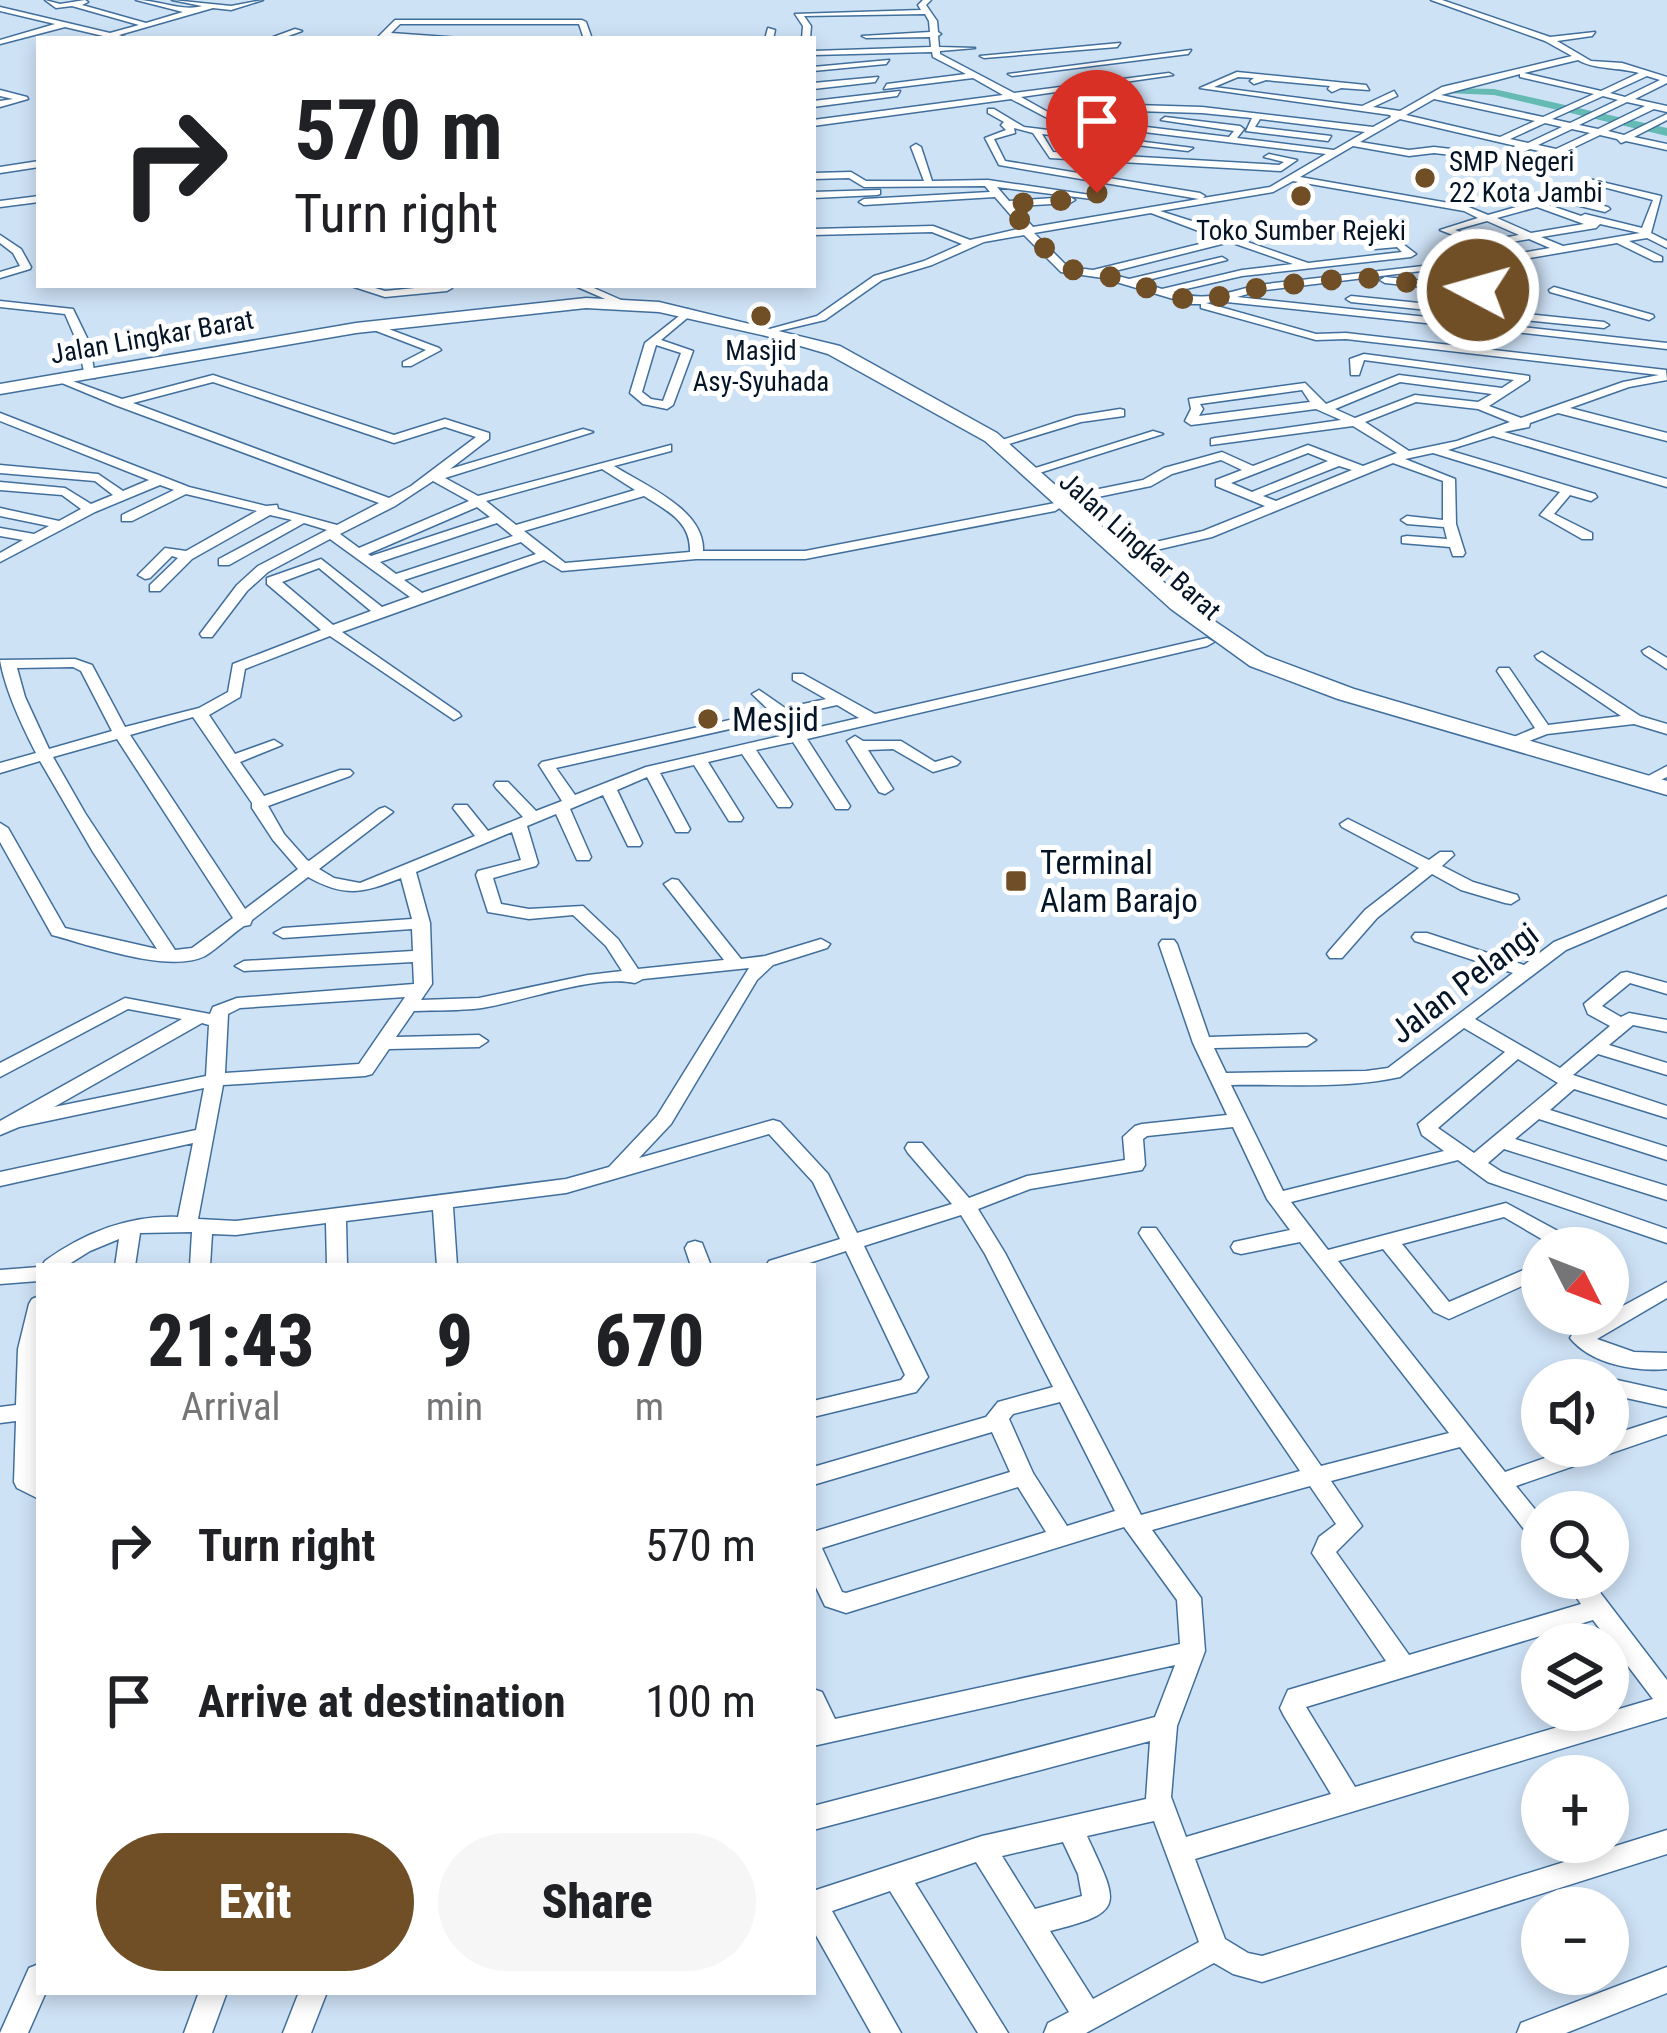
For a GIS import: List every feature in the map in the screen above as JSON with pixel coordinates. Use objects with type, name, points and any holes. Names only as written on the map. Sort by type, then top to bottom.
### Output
[{"type":"highway","name":"Jalan Lingkar Barat","points":[[0,389],[370,326],[622,303],[688,312],[850,358],[999,443],[1060,504]]},
{"type":"highway","name":"Jalan Lingkar Barat","points":[[810,343],[978,439],[1211,632],[1258,661],[1346,694],[1667,788]]},
{"type":"highway","name":"Jalan Lingkar Barat","points":[[1101,540],[1207,642],[1252,669],[1316,693],[1667,799]]},
{"type":"street","points":[[50,0],[59,6],[98,0],[170,17]]},
{"type":"street","points":[[140,0],[217,12],[161,28]]},
{"type":"street","points":[[176,0],[231,8],[255,2]]},
{"type":"street","points":[[230,0],[255,2]]},
{"type":"street","points":[[875,0],[924,5]]},
{"type":"street","points":[[1435,0],[1531,33],[1576,58],[1625,66],[1667,80]]},
{"type":"street","points":[[73,4],[147,24]]},
{"type":"street","points":[[110,34],[211,5]]},
{"type":"street","points":[[924,5],[937,34],[938,53]]},
{"type":"street","points":[[805,36],[800,14],[924,5]]},
{"type":"street","points":[[543,20],[550,8]]},
{"type":"street","points":[[0,9],[116,36]]},
{"type":"street","points":[[385,36],[398,22],[543,20],[582,22],[588,36]]},
{"type":"street","points":[[893,22],[933,21]]},
{"type":"street","points":[[0,42],[67,24]]},
{"type":"street","points":[[1531,33],[1572,25]]},
{"type":"street","points":[[282,36],[298,31]]},
{"type":"street","points":[[0,32],[21,36]]},
{"type":"street","points":[[866,36],[937,34]]},
{"type":"street","points":[[1548,40],[1592,34]]},
{"type":"street","points":[[1069,52],[1117,45]]},
{"type":"street","points":[[816,77],[851,64],[971,48]]},
{"type":"street","points":[[1069,52],[1091,64]]},
{"type":"street","points":[[1048,93],[984,57],[1188,52]]},
{"type":"street","points":[[816,53],[938,53],[1049,117]]},
{"type":"street","points":[[816,103],[914,83],[1042,70],[1031,63],[1060,68],[1137,53]]},
{"type":"street","points":[[816,123],[1169,75],[1137,53]]},
{"type":"street","points":[[770,332],[821,318],[878,278],[928,263],[969,243],[1273,189],[1440,92],[1576,58]]},
{"type":"street","points":[[1500,140],[1667,62]]},
{"type":"street","points":[[880,63],[948,106]]},
{"type":"street","points":[[851,64],[921,110]]},
{"type":"street","points":[[1554,82],[1594,64]]},
{"type":"street","points":[[1029,83],[1153,66]]},
{"type":"street","points":[[1609,74],[1625,66]]},
{"type":"street","points":[[1325,124],[1323,137],[1250,129],[1257,113],[1277,98],[1337,69]]},
{"type":"street","points":[[924,70],[977,102]]},
{"type":"street","points":[[816,78],[863,71]]},
{"type":"street","points":[[1512,73],[1667,113],[1611,145]]},
{"type":"street","points":[[1366,88],[1237,74],[1204,88],[1363,109],[1556,152]]},
{"type":"street","points":[[1212,103],[1265,76]]},
{"type":"street","points":[[816,78],[890,88]]},
{"type":"street","points":[[816,78],[875,79]]},
{"type":"street","points":[[1335,105],[1381,79]]},
{"type":"street","points":[[1355,144],[1409,153],[1434,150],[1499,158],[1667,80]]},
{"type":"street","points":[[1577,88],[1593,81]]},
{"type":"street","points":[[1282,133],[1288,117],[1305,102],[1340,85]]},
{"type":"street","points":[[1440,92],[1653,144],[1666,154]]},
{"type":"street","points":[[0,93],[27,98],[0,104]]},
{"type":"street","points":[[1363,109],[1394,94]]},
{"type":"street","points":[[1533,164],[1667,98]]},
{"type":"street","points":[[816,113],[909,100]]},
{"type":"street","points":[[1474,134],[1537,105]]},
{"type":"street","points":[[991,110],[1038,136],[1339,153]]},
{"type":"street","points":[[1101,110],[1257,113],[1372,130]]},
{"type":"street","points":[[1161,119],[1172,110]]},
{"type":"street","points":[[1192,123],[1202,110]]},
{"type":"street","points":[[1139,112],[1240,129],[1213,163]]},
{"type":"street","points":[[1220,126],[1228,114]]},
{"type":"street","points":[[1315,114],[1391,117]]},
{"type":"street","points":[[1220,199],[1000,162],[989,138],[992,133],[1012,132],[1005,124],[1009,122],[1049,117],[1230,144],[1292,160],[1281,167]]},
{"type":"street","points":[[1105,154],[1130,128]]},
{"type":"street","points":[[1038,136],[1048,155],[1105,154],[1281,167],[1300,176],[1404,197],[1397,202],[1486,217],[1560,249]]},
{"type":"street","points":[[1639,151],[1667,137]]},
{"type":"street","points":[[916,147],[928,180]]},
{"type":"street","points":[[0,170],[36,164]]},
{"type":"street","points":[[816,176],[851,175],[864,184],[992,187]]},
{"type":"street","points":[[1122,175],[1184,185],[1176,192]]},
{"type":"street","points":[[816,195],[912,186],[928,180],[992,187],[1062,268],[1128,282],[1300,333],[1511,318],[1604,325]]},
{"type":"street","points":[[1217,298],[1310,308],[1400,272],[1618,240],[1650,224],[1658,198],[1589,182]]},
{"type":"street","points":[[1023,184],[1039,202]]},
{"type":"street","points":[[838,203],[1023,184],[1095,194],[1006,204]]},
{"type":"street","points":[[1573,189],[1667,233]]},
{"type":"street","points":[[0,204],[36,199]]},
{"type":"street","points":[[1486,217],[1534,203],[1555,204],[1650,224],[1667,244]]},
{"type":"street","points":[[1482,244],[1596,224],[1555,204]]},
{"type":"street","points":[[1513,209],[1570,230]]},
{"type":"street","points":[[1148,210],[1310,267]]},
{"type":"street","points":[[1465,216],[1503,237]]},
{"type":"street","points":[[1465,216],[1445,230],[1482,244],[1530,234]]},
{"type":"street","points":[[816,232],[933,229],[969,243]]},
{"type":"street","points":[[838,244],[846,232]]},
{"type":"street","points":[[0,238],[17,251],[26,267],[0,275]]},
{"type":"street","points":[[1092,273],[1235,238]]},
{"type":"street","points":[[1618,240],[1658,260]]},
{"type":"street","points":[[1161,292],[1242,274],[1411,254],[1399,244],[1375,246]]},
{"type":"street","points":[[1199,248],[1242,274]]},
{"type":"street","points":[[1128,282],[1222,260]]},
{"type":"street","points":[[1494,261],[1511,318]]},
{"type":"street","points":[[1441,266],[1511,318]]},
{"type":"street","points":[[1400,272],[1667,375]]},
{"type":"street","points":[[1194,302],[1321,281],[1667,346]]},
{"type":"street","points":[[1300,333],[1321,281]]},
{"type":"street","points":[[1264,322],[1280,285]]},
{"type":"street","points":[[364,288],[387,294],[450,289],[444,288]]},
{"type":"street","points":[[585,288],[622,303]]},
{"type":"street","points":[[1354,290],[1511,318],[1667,361]]},
{"type":"street","points":[[1338,332],[1354,290]]},
{"type":"street","points":[[1511,318],[1554,290],[1649,316]]},
{"type":"street","points":[[1549,319],[1554,290]]},
{"type":"street","points":[[0,304],[69,311],[84,344],[91,376]]},
{"type":"street","points":[[0,315],[43,309]]},
{"type":"street","points":[[653,341],[687,351],[667,405],[647,402],[636,393],[653,341],[688,312]]},
{"type":"street","points":[[370,326],[435,350],[407,364]]},
{"type":"street","points":[[1343,401],[1356,359],[1364,357],[1525,378],[1480,406]]},
{"type":"street","points":[[1354,373],[1504,392]]},
{"type":"street","points":[[1101,540],[1210,533],[1399,456],[1494,434],[1627,384],[1667,375]]},
{"type":"street","points":[[119,403],[213,378],[394,440],[445,423],[484,435],[438,476]]},
{"type":"street","points":[[1399,378],[1322,406],[1191,421],[1197,409],[1193,400],[1308,387],[1322,406],[1355,422],[1399,456],[1449,479],[1456,548],[1407,540]]},
{"type":"street","points":[[63,381],[391,502]]},
{"type":"street","points":[[1215,442],[1355,422],[1415,398],[1480,406],[1525,424]]},
{"type":"street","points":[[1562,410],[1667,437]]},
{"type":"street","points":[[999,443],[1080,419],[1120,413]]},
{"type":"street","points":[[0,417],[185,490],[272,508],[334,531],[420,598]]},
{"type":"street","points":[[207,634],[253,577],[334,531],[438,476],[586,432]]},
{"type":"street","points":[[1032,471],[1157,434]]},
{"type":"street","points":[[1494,434],[1667,483]]},
{"type":"street","points":[[364,557],[400,535],[477,501],[667,448]]},
{"type":"street","points":[[1274,506],[1220,483],[1305,450],[1332,454],[1362,470]]},
{"type":"street","points":[[1433,450],[1591,497]]},
{"type":"street","points":[[1252,496],[1332,454]]},
{"type":"street","points":[[438,476],[562,567],[695,556],[805,555],[1060,504],[1147,483],[1171,470],[1222,456],[1251,470]]},
{"type":"street","points":[[604,465],[693,526],[695,556]]},
{"type":"street","points":[[0,469],[98,478],[121,495]]},
{"type":"street","points":[[0,558],[90,509],[161,480]]},
{"type":"street","points":[[0,486],[64,492],[90,509]]},
{"type":"street","points":[[127,518],[185,490]]},
{"type":"street","points":[[394,579],[646,490]]},
{"type":"street","points":[[1567,491],[1546,515],[1587,536]]},
{"type":"street","points":[[150,581],[272,508]]},
{"type":"street","points":[[0,512],[62,525]]},
{"type":"street","points":[[364,557],[414,547],[499,518]]},
{"type":"street","points":[[224,562],[302,519]]},
{"type":"street","points":[[1407,520],[1450,524]]},
{"type":"street","points":[[0,532],[37,539]]},
{"type":"street","points":[[400,535],[414,547]]},
{"type":"street","points":[[0,768],[200,714],[235,694],[238,667],[544,555]]},
{"type":"street","points":[[381,613],[321,563],[272,581],[331,631],[454,716]]},
{"type":"street","points":[[200,714],[306,872],[350,889],[406,871],[652,770],[1207,642]]},
{"type":"street","points":[[1649,650],[1667,665]]},
{"type":"street","points":[[1542,656],[1635,719],[1667,729]]},
{"type":"street","points":[[170,956],[100,850],[14,692],[4,663],[84,666],[122,735],[244,920]]},
{"type":"street","points":[[1504,670],[1544,730]]},
{"type":"street","points":[[798,676],[873,719]]},
{"type":"street","points":[[759,694],[782,712]]},
{"type":"street","points":[[583,857],[547,766],[838,700]]},
{"type":"street","points":[[1514,742],[1544,730],[1635,719]]},
{"type":"street","points":[[845,727],[885,789]]},
{"type":"street","points":[[798,737],[842,806]]},
{"type":"street","points":[[859,746],[891,742],[933,767],[952,762]]},
{"type":"street","points":[[231,760],[274,745]]},
{"type":"street","points":[[747,749],[784,804]]},
{"type":"street","points":[[593,755],[634,843]]},
{"type":"street","points":[[699,760],[735,818]]},
{"type":"street","points":[[652,770],[682,829]]},
{"type":"street","points":[[1645,782],[1667,771]]},
{"type":"street","points":[[260,802],[345,773]]},
{"type":"street","points":[[502,784],[525,821],[530,863],[484,874],[494,908],[529,914],[578,910],[612,943],[635,978]]},
{"type":"street","points":[[461,808],[485,838]]},
{"type":"street","points":[[0,829],[58,932],[170,956],[205,950],[385,812]]},
{"type":"street","points":[[1348,824],[1438,860],[1467,886],[1511,899]]},
{"type":"street","points":[[1336,954],[1365,920],[1438,860]]},
{"type":"street","points":[[8,1125],[215,1080],[356,1073],[368,1068],[424,981],[421,923],[406,871]]},
{"type":"street","points":[[672,884],[735,963]]},
{"type":"street","points":[[350,889],[360,928]]},
{"type":"street","name":"Jalan Pelangi","points":[[1218,1079],[1386,1075],[1577,938],[1667,902]]},
{"type":"street","points":[[283,933],[421,923]]},
{"type":"street","points":[[1421,937],[1525,971]]},
{"type":"street","points":[[8,1125],[176,1028],[211,1018],[230,1004],[411,999],[479,1003],[563,983],[767,961],[821,944]]},
{"type":"street","points":[[1168,944],[1202,1043],[1277,1198],[1521,1507]]},
{"type":"street","points":[[244,967],[421,956]]},
{"type":"street","points":[[615,1171],[664,1120],[750,977],[767,961]]},
{"type":"street","points":[[1621,1024],[1594,1010],[1593,1004],[1628,977],[1667,988]]},
{"type":"street","points":[[0,1071],[119,1004],[211,1018]]},
{"type":"street","points":[[144,1006],[176,1028]]},
{"type":"street","points":[[1277,1198],[1466,1159],[1500,1141],[1621,1024],[1636,1017],[1667,1026]]},
{"type":"street","points":[[200,1263],[194,1226],[215,1080],[211,1018]]},
{"type":"street","points":[[1463,1020],[1566,1079],[1667,1112]]},
{"type":"street","points":[[1202,1043],[1307,1040]]},
{"type":"street","points":[[386,1042],[479,1041]]},
{"type":"street","points":[[1594,1047],[1667,1069]]},
{"type":"street","points":[[1516,1051],[1428,1124],[1433,1135],[1500,1179],[1667,1236]]},
{"type":"street","points":[[1534,1111],[1667,1154]]},
{"type":"street","points":[[787,1263],[1027,1183],[1133,1166],[1138,1162],[1133,1137],[1142,1130],[1238,1120]]},
{"type":"street","points":[[56,1263],[92,1238],[130,1229],[336,1214],[566,1186],[773,1126],[821,1179],[917,1380],[816,1408]]},
{"type":"street","points":[[0,1179],[206,1133]]},
{"type":"street","points":[[1500,1141],[1667,1192]]},
{"type":"street","points":[[915,1148],[966,1207],[1003,1267],[1132,1521],[1189,1598],[1192,1651],[1164,1726],[1160,1808],[1215,1948],[1243,1965],[1262,1969],[1667,1842]]},
{"type":"street","points":[[442,1200],[447,1263]]},
{"type":"street","points":[[1324,1258],[1506,1210],[1536,1227]]},
{"type":"street","points":[[336,1214],[337,1263]]},
{"type":"street","points":[[125,1263],[130,1229]]},
{"type":"street","points":[[1149,1233],[1350,1526],[1327,1544],[1324,1553],[1402,1666]]},
{"type":"street","points":[[1241,1247],[1305,1234]]},
{"type":"street","points":[[1388,1241],[1446,1310],[1521,1279]]},
{"type":"street","points":[[0,1277],[36,1274]]},
{"type":"street","points":[[1667,1288],[1581,1336],[1590,1346],[1648,1362],[1667,1361]]},
{"type":"street","points":[[36,1344],[24,1412],[25,1482],[36,1488]]},
{"type":"street","points":[[1629,1390],[1667,1399]]},
{"type":"street","points":[[816,1475],[997,1422],[1006,1408],[1066,1392]]},
{"type":"street","points":[[0,1415],[24,1412]]},
{"type":"street","points":[[997,1422],[1023,1477],[1062,1538]]},
{"type":"street","points":[[1629,1437],[1667,1425]]},
{"type":"street","points":[[816,1550],[833,1599],[846,1603],[1062,1538],[1226,1496],[1320,1478],[1467,1437]]},
{"type":"street","points":[[1502,1482],[1544,1467]]},
{"type":"street","points":[[816,1547],[1023,1477]]},
{"type":"street","points":[[1178,1852],[1667,1702],[1591,1599]]},
{"type":"street","points":[[1349,1802],[1293,1704],[1302,1695],[1598,1609]]},
{"type":"street","points":[[820,1733],[1192,1651]]},
{"type":"street","points":[[816,1817],[1164,1726]]},
{"type":"street","points":[[816,1904],[982,1848],[1160,1808]]},
{"type":"street","points":[[1030,1923],[1084,1910],[1097,1902],[1070,1828]]},
{"type":"street","points":[[982,1848],[1087,2016]]},
{"type":"street","points":[[895,1875],[994,2033]]},
{"type":"street","points":[[816,1910],[887,2033]]},
{"type":"street","points":[[1058,2033],[1215,1948]]},
{"type":"street","points":[[1531,2033],[1667,1980]]},
{"type":"street","points":[[14,2033],[36,1984]]},
{"type":"street","points":[[197,2033],[211,1995]]},
{"type":"street","points":[[297,2033],[312,1995]]},
{"type":"waterway","points":[[1449,91],[1494,92],[1667,132]]},
{"type":"place","name":"SMP Negeri 22 Kota Jambi","points":[[1425,178]]},
{"type":"place","name":"Toko Sumber Rejeki","points":[[1301,196]]},
{"type":"place","name":"Masjid Asy-Syuhada","points":[[761,316]]},
{"type":"place","name":"Mesjid","points":[[708,719]]},
{"type":"place","name":"Terminal Alam Barajo","points":[[1016,881]]},
{"type":"route","points":[[1097,193],[1086,199],[1006,204],[1062,268],[1104,275],[1194,302],[1258,288],[1358,277],[1478,290]]}]
